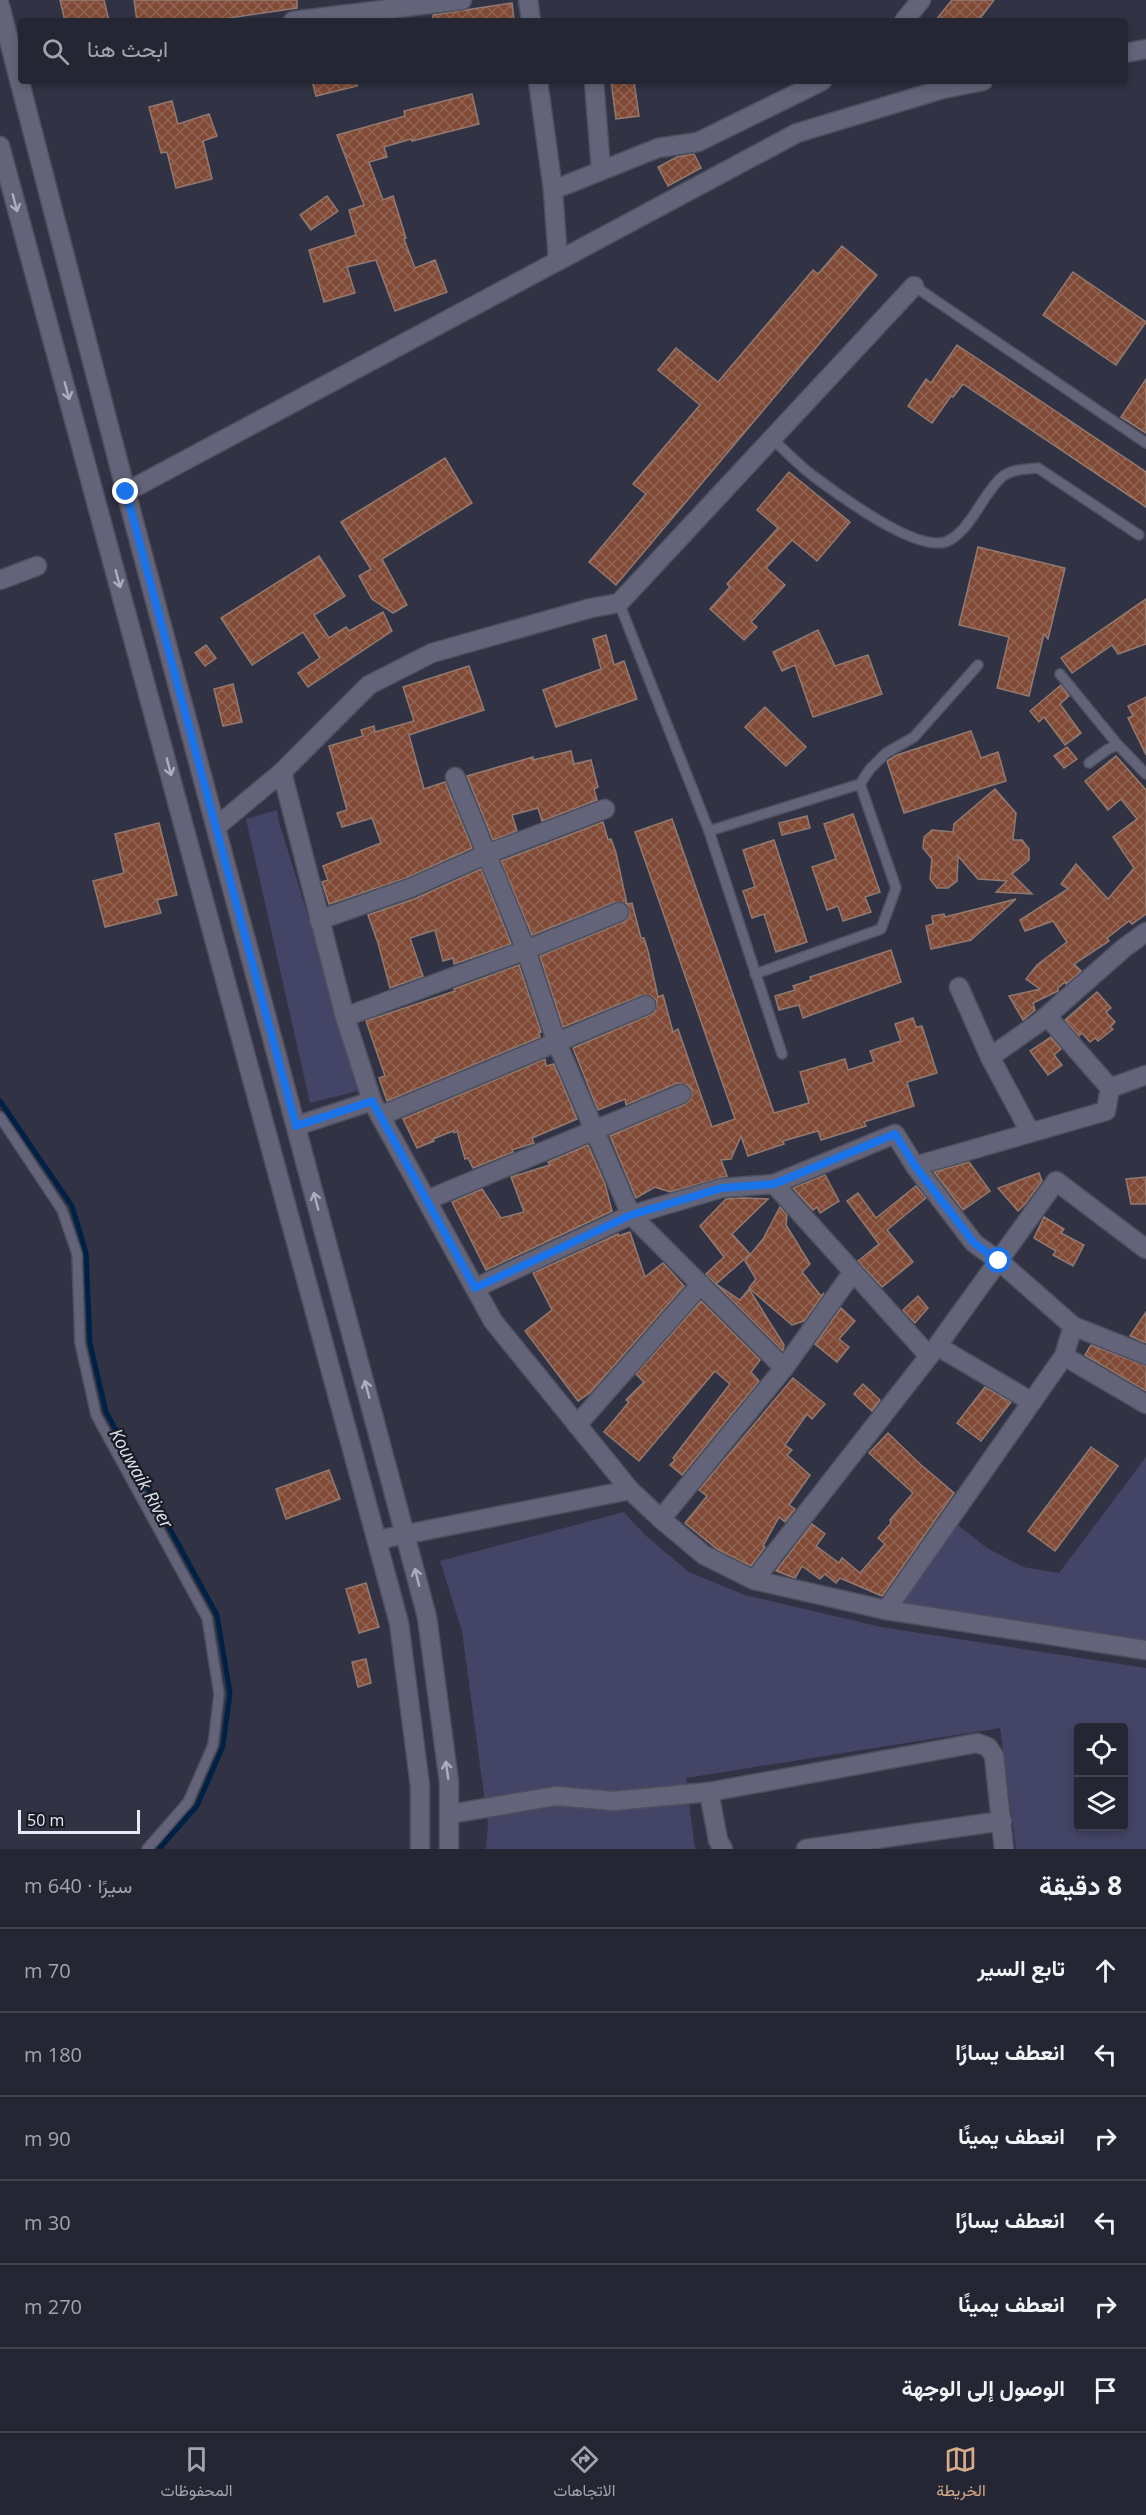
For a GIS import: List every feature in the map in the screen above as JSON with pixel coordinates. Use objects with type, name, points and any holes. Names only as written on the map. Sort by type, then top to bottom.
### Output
[{"type":"street","points":[[318,18],[462,0]]},
{"type":"street","points":[[528,0],[531,18]]},
{"type":"street","points":[[906,18],[921,0]]},
{"type":"street","points":[[0,6],[18,75]]},
{"type":"street","points":[[1128,52],[1146,49]]},
{"type":"street","points":[[20,84],[126,492],[427,1617],[449,1782],[449,1849]]},
{"type":"street","points":[[538,84],[558,260]]},
{"type":"street","points":[[594,84],[601,170]]},
{"type":"street","points":[[552,190],[658,148],[698,142],[816,84]]},
{"type":"street","points":[[126,492],[797,133],[943,89],[968,84]]},
{"type":"street","points":[[0,146],[399,1623],[420,1786],[420,1849]]},
{"type":"street","points":[[216,826],[282,772],[369,685],[432,653],[591,608],[619,603],[914,286]]},
{"type":"street","points":[[0,580],[37,566]]},
{"type":"street","points":[[282,772],[345,1017],[376,1108],[493,1322],[630,1490],[704,1555],[754,1580],[886,1610],[1146,1650]]},
{"type":"street","points":[[455,777],[526,950],[556,1041],[631,1215],[784,1368]]},
{"type":"street","points":[[319,920],[410,888],[487,854],[605,809]]},
{"type":"street","points":[[345,1017],[526,950],[619,912]]},
{"type":"street","points":[[990,1057],[1047,1016],[1124,948],[1146,932]]},
{"type":"street","points":[[959,987],[990,1057],[1030,1132]]},
{"type":"street","points":[[296,1126],[376,1108],[646,1005]]},
{"type":"street","points":[[1047,1016],[1110,1088]]},
{"type":"street","points":[[245,1052],[274,1044]]},
{"type":"street","points":[[1110,1088],[1146,1075]]},
{"type":"street","points":[[915,1166],[1106,1111],[1110,1088]]},
{"type":"street","points":[[428,1200],[681,1094]]},
{"type":"street","points":[[475,1288],[631,1215],[722,1188],[774,1184],[895,1134],[915,1166],[974,1243],[999,1261],[1073,1326],[1146,1355]]},
{"type":"street","points":[[754,1580],[933,1351],[1056,1181],[1146,1249]]},
{"type":"street","points":[[774,1184],[853,1272],[933,1351],[1032,1402]]},
{"type":"street","points":[[661,1519],[784,1368],[853,1272]]},
{"type":"street","points":[[578,1425],[701,1284]]},
{"type":"street","points":[[886,1610],[1064,1356],[1073,1326]]},
{"type":"street","points":[[1064,1356],[1146,1404]]},
{"type":"street","points":[[377,1540],[630,1490]]},
{"type":"street","points":[[450,1814],[556,1796],[614,1801],[709,1792],[977,1743],[988,1747],[994,1756],[1004,1849]]},
{"type":"street","points":[[709,1792],[718,1840],[723,1849]]},
{"type":"street","points":[[806,1849],[1002,1821]]},
{"type":"lane","points":[[914,286],[1146,443]]},
{"type":"lane","points":[[771,438],[814,477],[872,515],[911,537],[930,543],[949,541],[969,522],[1003,476],[1020,470],[1038,468],[1139,535]]},
{"type":"lane","points":[[619,603],[709,831],[782,1054]]},
{"type":"lane","points":[[709,831],[860,784],[870,769],[886,753],[914,737],[978,665]]},
{"type":"lane","points":[[1060,674],[1118,745],[1146,774]]},
{"type":"lane","points":[[1089,763],[1108,749],[1118,745]]},
{"type":"lane","points":[[756,974],[881,928],[897,888],[860,784]]},
{"type":"lane","points":[[0,1117],[62,1210],[77,1254],[80,1343],[96,1415],[207,1617],[219,1694],[213,1745],[188,1802],[147,1849]]},
{"type":"shaded area","points":[[277,810],[362,1090],[310,1103],[246,819]]},
{"type":"shaded area","points":[[1146,1457],[1146,1644],[898,1605],[958,1525],[987,1548],[1023,1567],[1059,1573]]},
{"type":"shaded area","points":[[624,1512],[645,1535],[689,1572],[745,1595],[881,1627],[1146,1668],[1146,1849],[1016,1849],[1000,1728],[686,1778],[695,1849],[486,1849],[488,1825],[462,1631],[440,1561]]},
{"type":"building","points":[[60,0],[104,0],[108,18],[64,18]]},
{"type":"building","points":[[134,0],[297,0],[297,8],[229,18],[137,18]]},
{"type":"building","points":[[952,0],[994,0],[980,18],[937,18]]},
{"type":"building","points":[[512,3],[514,18],[433,18],[433,15]]},
{"type":"building","points":[[313,84],[357,84],[357,86],[316,96]]},
{"type":"building","points":[[611,84],[634,84],[639,116],[616,119]]},
{"type":"building","points":[[472,94],[479,124],[384,147],[387,157],[369,162],[383,200],[393,196],[406,238],[404,239],[415,268],[435,260],[447,292],[395,311],[376,260],[347,267],[355,293],[324,302],[309,250],[356,235],[349,210],[364,205],[337,135],[405,116],[404,111]]},
{"type":"building","points":[[172,101],[178,124],[209,114],[217,136],[203,141],[212,179],[176,188],[167,152],[161,153],[149,107]]},
{"type":"building","points":[[694,154],[701,168],[668,186],[658,167],[677,157]]},
{"type":"building","points":[[327,196],[338,211],[311,230],[300,215]]},
{"type":"building","points":[[842,246],[877,275],[616,585],[589,562],[646,494],[633,484],[700,405],[658,370],[676,348],[718,382],[813,270],[818,274]]},
{"type":"building","points":[[1073,272],[1146,322],[1116,365],[1043,315]]},
{"type":"building","points":[[957,345],[1146,472],[1146,507],[963,384],[953,397],[951,396],[932,423],[908,406],[926,379],[931,383]]},
{"type":"building","points":[[1146,379],[1146,433],[1121,417]]},
{"type":"building","points":[[445,458],[472,503],[382,559],[407,605],[393,613],[372,599],[359,576],[371,569],[341,522]]},
{"type":"building","points":[[789,472],[850,522],[817,561],[792,540],[766,568],[785,585],[751,622],[757,627],[744,640],[710,609],[730,587],[727,584],[778,528],[757,510]]},
{"type":"building","points":[[978,547],[1065,568],[1048,639],[1044,634],[1029,696],[997,688],[1009,637],[959,625]]},
{"type":"building","points":[[319,556],[345,596],[314,615],[329,638],[346,627],[349,631],[383,612],[392,631],[308,687],[298,673],[320,658],[303,632],[252,665],[221,618]]},
{"type":"building","points":[[1146,599],[1146,644],[1118,654],[1112,645],[1072,673],[1061,658]]},
{"type":"building","points":[[818,630],[835,666],[868,655],[882,694],[813,717],[795,665],[782,671],[773,652]]},
{"type":"building","points":[[606,635],[614,665],[624,661],[637,699],[556,727],[543,690],[601,669],[593,639]]},
{"type":"building","points":[[206,645],[216,658],[205,666],[195,653]]},
{"type":"building","points":[[469,666],[484,710],[409,735],[424,789],[445,782],[472,848],[406,878],[329,904],[322,882],[328,880],[323,866],[381,843],[372,818],[342,827],[337,813],[347,810],[329,746],[363,736],[361,730],[374,726],[375,732],[414,721],[403,687]]},
{"type":"building","points":[[233,684],[242,722],[223,726],[214,689]]},
{"type":"building","points":[[1061,685],[1069,696],[1060,704],[1081,733],[1065,745],[1044,717],[1039,722],[1030,711]]},
{"type":"building","points":[[1146,697],[1146,755],[1128,718],[1133,716],[1128,706]]},
{"type":"building","points":[[765,707],[806,747],[786,766],[745,727]]},
{"type":"building","points":[[971,731],[981,758],[998,752],[1006,781],[904,813],[887,761],[897,755]]},
{"type":"building","points":[[1067,747],[1077,759],[1064,768],[1054,756]]},
{"type":"building","points":[[571,751],[574,764],[591,760],[598,787],[594,789],[597,800],[542,821],[538,808],[512,815],[517,831],[493,840],[467,776],[533,757],[533,760]]},
{"type":"building","points":[[1116,756],[1146,790],[1146,914],[1132,924],[1129,921],[1107,938],[1109,941],[1074,964],[1081,971],[1058,988],[1058,991],[1033,1003],[1035,1010],[1023,1020],[1009,996],[1040,989],[1026,979],[1037,965],[1067,942],[1053,921],[1025,931],[1020,920],[1068,889],[1061,884],[1076,864],[1108,899],[1134,868],[1113,837],[1137,819],[1121,799],[1108,810],[1085,781]]},
{"type":"building","points":[[995,789],[1016,813],[1013,840],[1022,840],[1029,849],[1029,860],[1012,874],[1032,894],[996,892],[1007,881],[978,879],[958,856],[957,881],[948,888],[937,888],[930,879],[932,859],[923,848],[924,837],[932,830],[953,832],[954,824]]},
{"type":"building","points":[[853,814],[880,892],[865,897],[871,912],[843,921],[838,906],[827,910],[812,867],[836,859],[824,824]]},
{"type":"building","points":[[807,816],[810,828],[782,835],[779,823]]},
{"type":"building","points":[[672,819],[774,1113],[809,1103],[800,1072],[845,1059],[848,1070],[874,1062],[870,1051],[901,1041],[895,1024],[913,1018],[916,1027],[922,1026],[937,1073],[907,1082],[914,1106],[864,1122],[866,1126],[821,1140],[818,1131],[783,1141],[784,1144],[748,1156],[741,1136],[731,1159],[721,1160],[727,1176],[670,1192],[655,1187],[636,1198],[610,1136],[685,1104],[690,1100],[692,1090],[687,1085],[677,1083],[626,1105],[625,1099],[598,1110],[573,1048],[650,1015],[655,1011],[657,1001],[652,996],[642,995],[563,1027],[540,956],[624,922],[630,914],[627,904],[632,903],[641,938],[644,938],[648,951],[658,997],[663,995],[673,1032],[678,1029],[712,1127],[735,1119],[635,832]]},
{"type":"building","points":[[603,822],[608,840],[611,839],[616,853],[627,904],[615,902],[532,935],[501,861]]},
{"type":"building","points":[[159,823],[177,895],[157,900],[161,913],[105,927],[93,881],[124,873],[115,834]]},
{"type":"building","points":[[774,840],[807,942],[776,952],[764,914],[752,918],[743,891],[755,887],[743,850]]},
{"type":"building","points":[[481,869],[511,944],[454,964],[453,958],[443,961],[435,930],[410,938],[423,976],[390,988],[368,915],[414,899]]},
{"type":"building","points":[[1016,899],[971,940],[931,949],[926,926],[933,924],[932,916],[944,914],[945,917]]},
{"type":"building","points":[[891,950],[901,982],[803,1018],[799,1005],[779,1010],[775,996],[795,990],[793,986],[811,980],[810,977]]},
{"type":"building","points":[[519,965],[541,1032],[539,1032],[540,1037],[387,1101],[379,1078],[385,1076],[366,1021],[455,991],[454,989]]},
{"type":"building","points":[[1097,992],[1111,1008],[1106,1012],[1115,1022],[1110,1027],[1113,1029],[1098,1041],[1095,1038],[1090,1042],[1082,1033],[1079,1036],[1065,1020]]},
{"type":"building","points":[[1051,1037],[1061,1049],[1054,1055],[1062,1065],[1048,1075],[1030,1051]]},
{"type":"building","points":[[545,1059],[546,1066],[554,1064],[577,1119],[532,1138],[534,1143],[512,1150],[513,1152],[473,1168],[468,1158],[465,1159],[457,1131],[433,1139],[434,1141],[417,1148],[403,1119]]},
{"type":"building","points":[[588,1145],[605,1184],[612,1211],[486,1270],[452,1202],[482,1189],[501,1218],[524,1212],[511,1177],[550,1165],[548,1162]]},
{"type":"building","points":[[969,1162],[990,1191],[963,1210],[934,1172]]},
{"type":"building","points":[[1039,1173],[1042,1181],[1018,1211],[998,1188]]},
{"type":"building","points":[[825,1175],[839,1201],[820,1213],[817,1207],[813,1210],[793,1188]]},
{"type":"building","points":[[1146,1177],[1146,1204],[1131,1204],[1126,1179]]},
{"type":"building","points":[[916,1186],[926,1198],[887,1230],[913,1262],[882,1287],[858,1261],[879,1244],[847,1201],[858,1193],[876,1218]]},
{"type":"building","points":[[726,1199],[768,1199],[732,1234],[750,1254],[716,1284],[706,1274],[724,1257],[700,1226]]},
{"type":"building","points":[[780,1207],[787,1215],[786,1225],[810,1264],[802,1272],[821,1296],[824,1293],[804,1321],[792,1325],[749,1288],[756,1279],[745,1261],[763,1239]]},
{"type":"building","points":[[1044,1217],[1064,1229],[1061,1233],[1084,1245],[1073,1266],[1053,1255],[1056,1251],[1034,1238]]},
{"type":"building","points":[[630,1232],[645,1277],[663,1263],[684,1286],[590,1393],[578,1401],[525,1331],[552,1310],[533,1273],[618,1234],[618,1236]]},
{"type":"building","points":[[716,1284],[740,1300],[749,1289],[784,1345],[783,1351]]},
{"type":"building","points":[[918,1296],[928,1308],[915,1323],[903,1310]]},
{"type":"building","points":[[701,1301],[760,1360],[751,1372],[759,1381],[682,1475],[670,1465],[675,1460],[673,1458],[730,1384],[715,1371],[639,1461],[604,1432],[629,1402],[626,1400],[644,1382],[636,1374]]},
{"type":"building","points":[[841,1308],[855,1321],[839,1339],[849,1347],[837,1362],[815,1344]]},
{"type":"building","points":[[1146,1312],[1146,1343],[1130,1336]]},
{"type":"building","points":[[1091,1345],[1146,1366],[1146,1391],[1085,1355]]},
{"type":"building","points":[[793,1378],[825,1404],[812,1419],[807,1414],[785,1445],[792,1450],[787,1455],[810,1475],[789,1505],[795,1509],[785,1522],[779,1517],[763,1546],[765,1547],[751,1566],[717,1549],[685,1523],[707,1496],[699,1490]]},
{"type":"building","points":[[863,1384],[880,1400],[872,1411],[854,1394]]},
{"type":"building","points":[[985,1387],[1011,1402],[981,1441],[957,1423]]},
{"type":"building","points":[[888,1433],[954,1493],[882,1596],[840,1578],[836,1583],[825,1574],[820,1579],[802,1566],[795,1578],[776,1571],[812,1524],[825,1534],[816,1546],[839,1563],[842,1558],[860,1573],[885,1544],[878,1538],[913,1493],[869,1453]]},
{"type":"building","points":[[1091,1447],[1118,1466],[1055,1551],[1028,1531]]},
{"type":"building","points":[[329,1470],[340,1499],[286,1519],[276,1489]]},
{"type":"building","points":[[366,1583],[379,1627],[359,1633],[346,1589]]},
{"type":"building","points":[[366,1659],[371,1683],[358,1687],[352,1662]]},
{"type":"waterway","name":"Kouwaik River","points":[[0,1101],[72,1206],[86,1253],[90,1343],[106,1412],[217,1615],[230,1693],[223,1746],[197,1806],[159,1849]]},
{"type":"route","points":[[126,492],[296,1126],[372,1101],[475,1288],[631,1215],[722,1188],[774,1184],[895,1134],[915,1166],[974,1243],[999,1261]]}]
